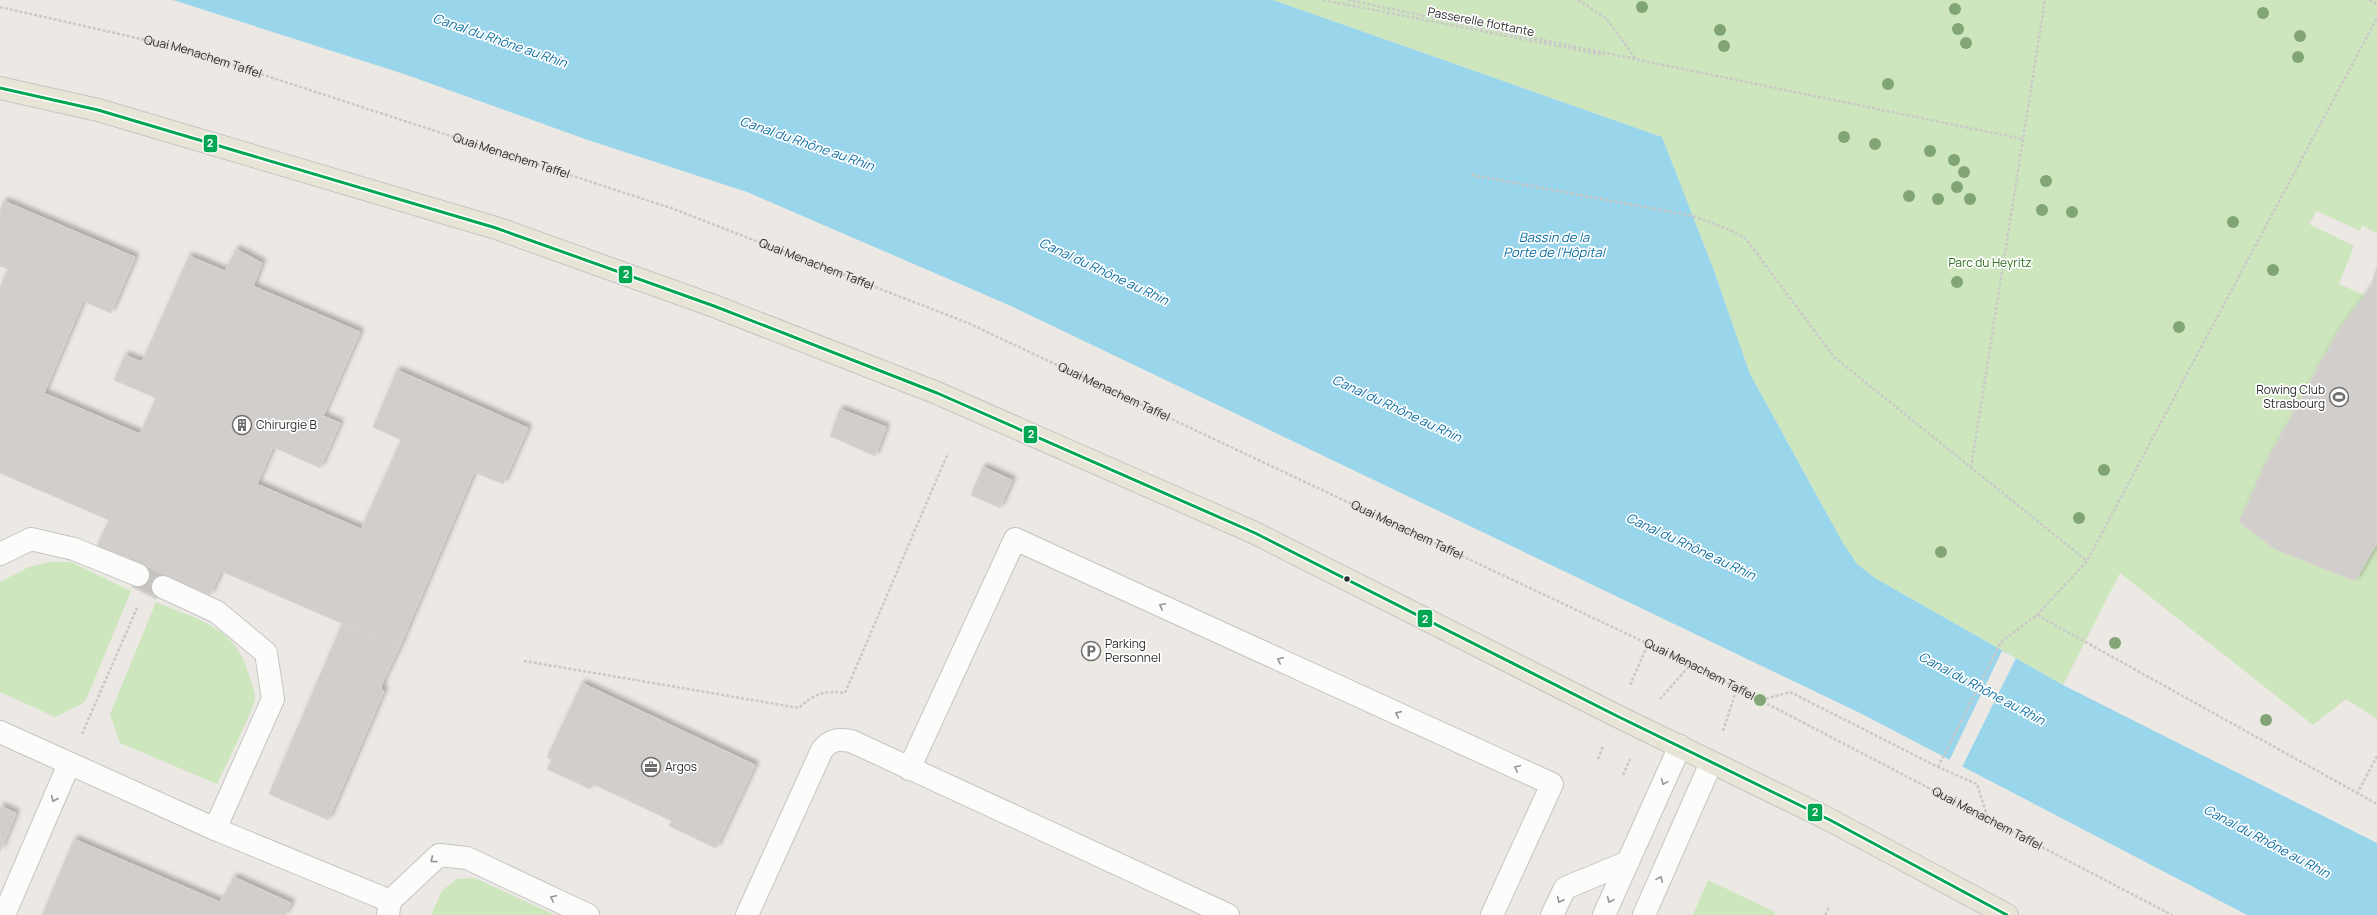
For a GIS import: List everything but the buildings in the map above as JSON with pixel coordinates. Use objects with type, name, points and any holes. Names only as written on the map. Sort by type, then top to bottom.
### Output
[{"type":"main road","points":[[0,88],[98,110],[496,228],[714,306],[938,393],[1255,533],[1610,713],[1830,820],[2007,915]]},
{"type":"street","points":[[909,769],[1015,538],[1552,784],[1492,915]]},
{"type":"street","points":[[0,554],[31,539],[74,549],[138,575]]},
{"type":"street","points":[[163,587],[217,612],[266,653],[273,699],[215,829]]},
{"type":"street","points":[[0,732],[389,908],[439,855],[467,858],[588,915]]},
{"type":"street","points":[[747,915],[822,750],[829,742],[837,739],[851,741],[1228,915]]},
{"type":"street","points":[[1604,915],[1680,746]]},
{"type":"street","points":[[1650,912],[1711,763]]},
{"type":"street","points":[[4,915],[69,764]]},
{"type":"street","points":[[1552,915],[1565,888],[1628,862]]},
{"type":"path","name":"Passerelle flottante","points":[[1323,0],[1636,60]]},
{"type":"path","points":[[1348,0],[2023,139]]},
{"type":"path","points":[[1578,0],[1606,18],[1636,60]]},
{"type":"path","points":[[1971,469],[2045,0]]},
{"type":"path","points":[[2369,0],[2377,4]]},
{"type":"path","name":"Quai Menachem Taffel","points":[[0,7],[181,48],[671,208],[968,323],[1692,664],[2172,915]]},
{"type":"path","points":[[1938,767],[2001,642],[2037,615],[2087,561],[2377,18]]},
{"type":"path","points":[[1472,175],[1693,216],[1728,229],[1746,239],[1834,357],[2087,561]]},
{"type":"path","points":[[524,660],[799,708],[818,694],[831,691],[845,693],[948,453]]},
{"type":"path","points":[[69,764],[137,607]]},
{"type":"path","points":[[2037,615],[2356,794],[2377,804]]},
{"type":"path","points":[[1711,763],[1737,688]]},
{"type":"path","points":[[1760,700],[1790,692],[1938,767],[1976,784],[1988,820]]},
{"type":"path","points":[[2356,794],[2377,756]]},
{"type":"path","points":[[1825,915],[1830,906]]},
{"type":"green space","name":"Parc du Heyritz","points":[[1273,0],[2377,0],[2377,234],[2362,225],[2360,231],[2317,211],[2309,224],[2354,246],[2339,284],[2364,295],[2328,349],[2296,406],[2239,522],[2275,549],[2355,581],[2377,543],[2377,719],[2346,699],[2313,725],[2120,573],[2063,685],[1875,578],[1857,564],[1843,543],[1750,374],[1713,268],[1662,137]]},
{"type":"green space","points":[[49,562],[71,562],[131,591],[85,702],[55,717],[0,692],[0,582],[29,567]]},
{"type":"green space","points":[[156,602],[200,620],[225,635],[235,645],[243,659],[254,689],[254,704],[217,784],[120,743],[110,714]]},
{"type":"green space","points":[[475,878],[555,915],[431,915],[442,891],[456,879]]},
{"type":"green space","points":[[1708,880],[1775,912],[1774,915],[1693,915]]},
{"type":"water","points":[[173,0],[1273,0],[1662,137],[1713,268],[1750,374],[1843,543],[1857,564],[1875,578],[2063,685],[2377,843],[2377,915],[2247,915],[1860,713],[1011,306],[747,192],[585,139],[404,74]]},
{"type":"pier","points":[[2002,651],[2016,658],[1962,767],[1949,761]]},
{"type":"tunnel","points":[[138,575],[163,587]]},
{"type":"transit line","name":"2","points":[[0,88],[98,110],[496,228],[714,306],[937,393],[1255,533],[1617,716],[1830,820],[2007,915]]},
{"type":"place","name":"Rowing Club Strasbourg","points":[[2339,397]]},
{"type":"place","name":"Chirurgie B","points":[[242,425]]},
{"type":"place","name":"Parking Personnel","points":[[1091,651]]},
{"type":"place","name":"Argos","points":[[651,767]]},
{"type":"water label","name":"Canal du Rhône au Rhin","points":[[500,40]]},
{"type":"water label","name":"Canal du Rhône au Rhin","points":[[807,143]]},
{"type":"water label","name":"Bassin de la Porte de l’Hôpital","points":[[1554,244]]},
{"type":"water label","name":"Canal du Rhône au Rhin","points":[[1104,271]]},
{"type":"water label","name":"Canal du Rhône au Rhin","points":[[1397,408]]},
{"type":"water label","name":"Canal du Rhône au Rhin","points":[[1691,546]]},
{"type":"water label","name":"Canal du Rhône au Rhin","points":[[1982,688]]},
{"type":"water label","name":"Canal du Rhône au Rhin","points":[[2267,841]]}]
